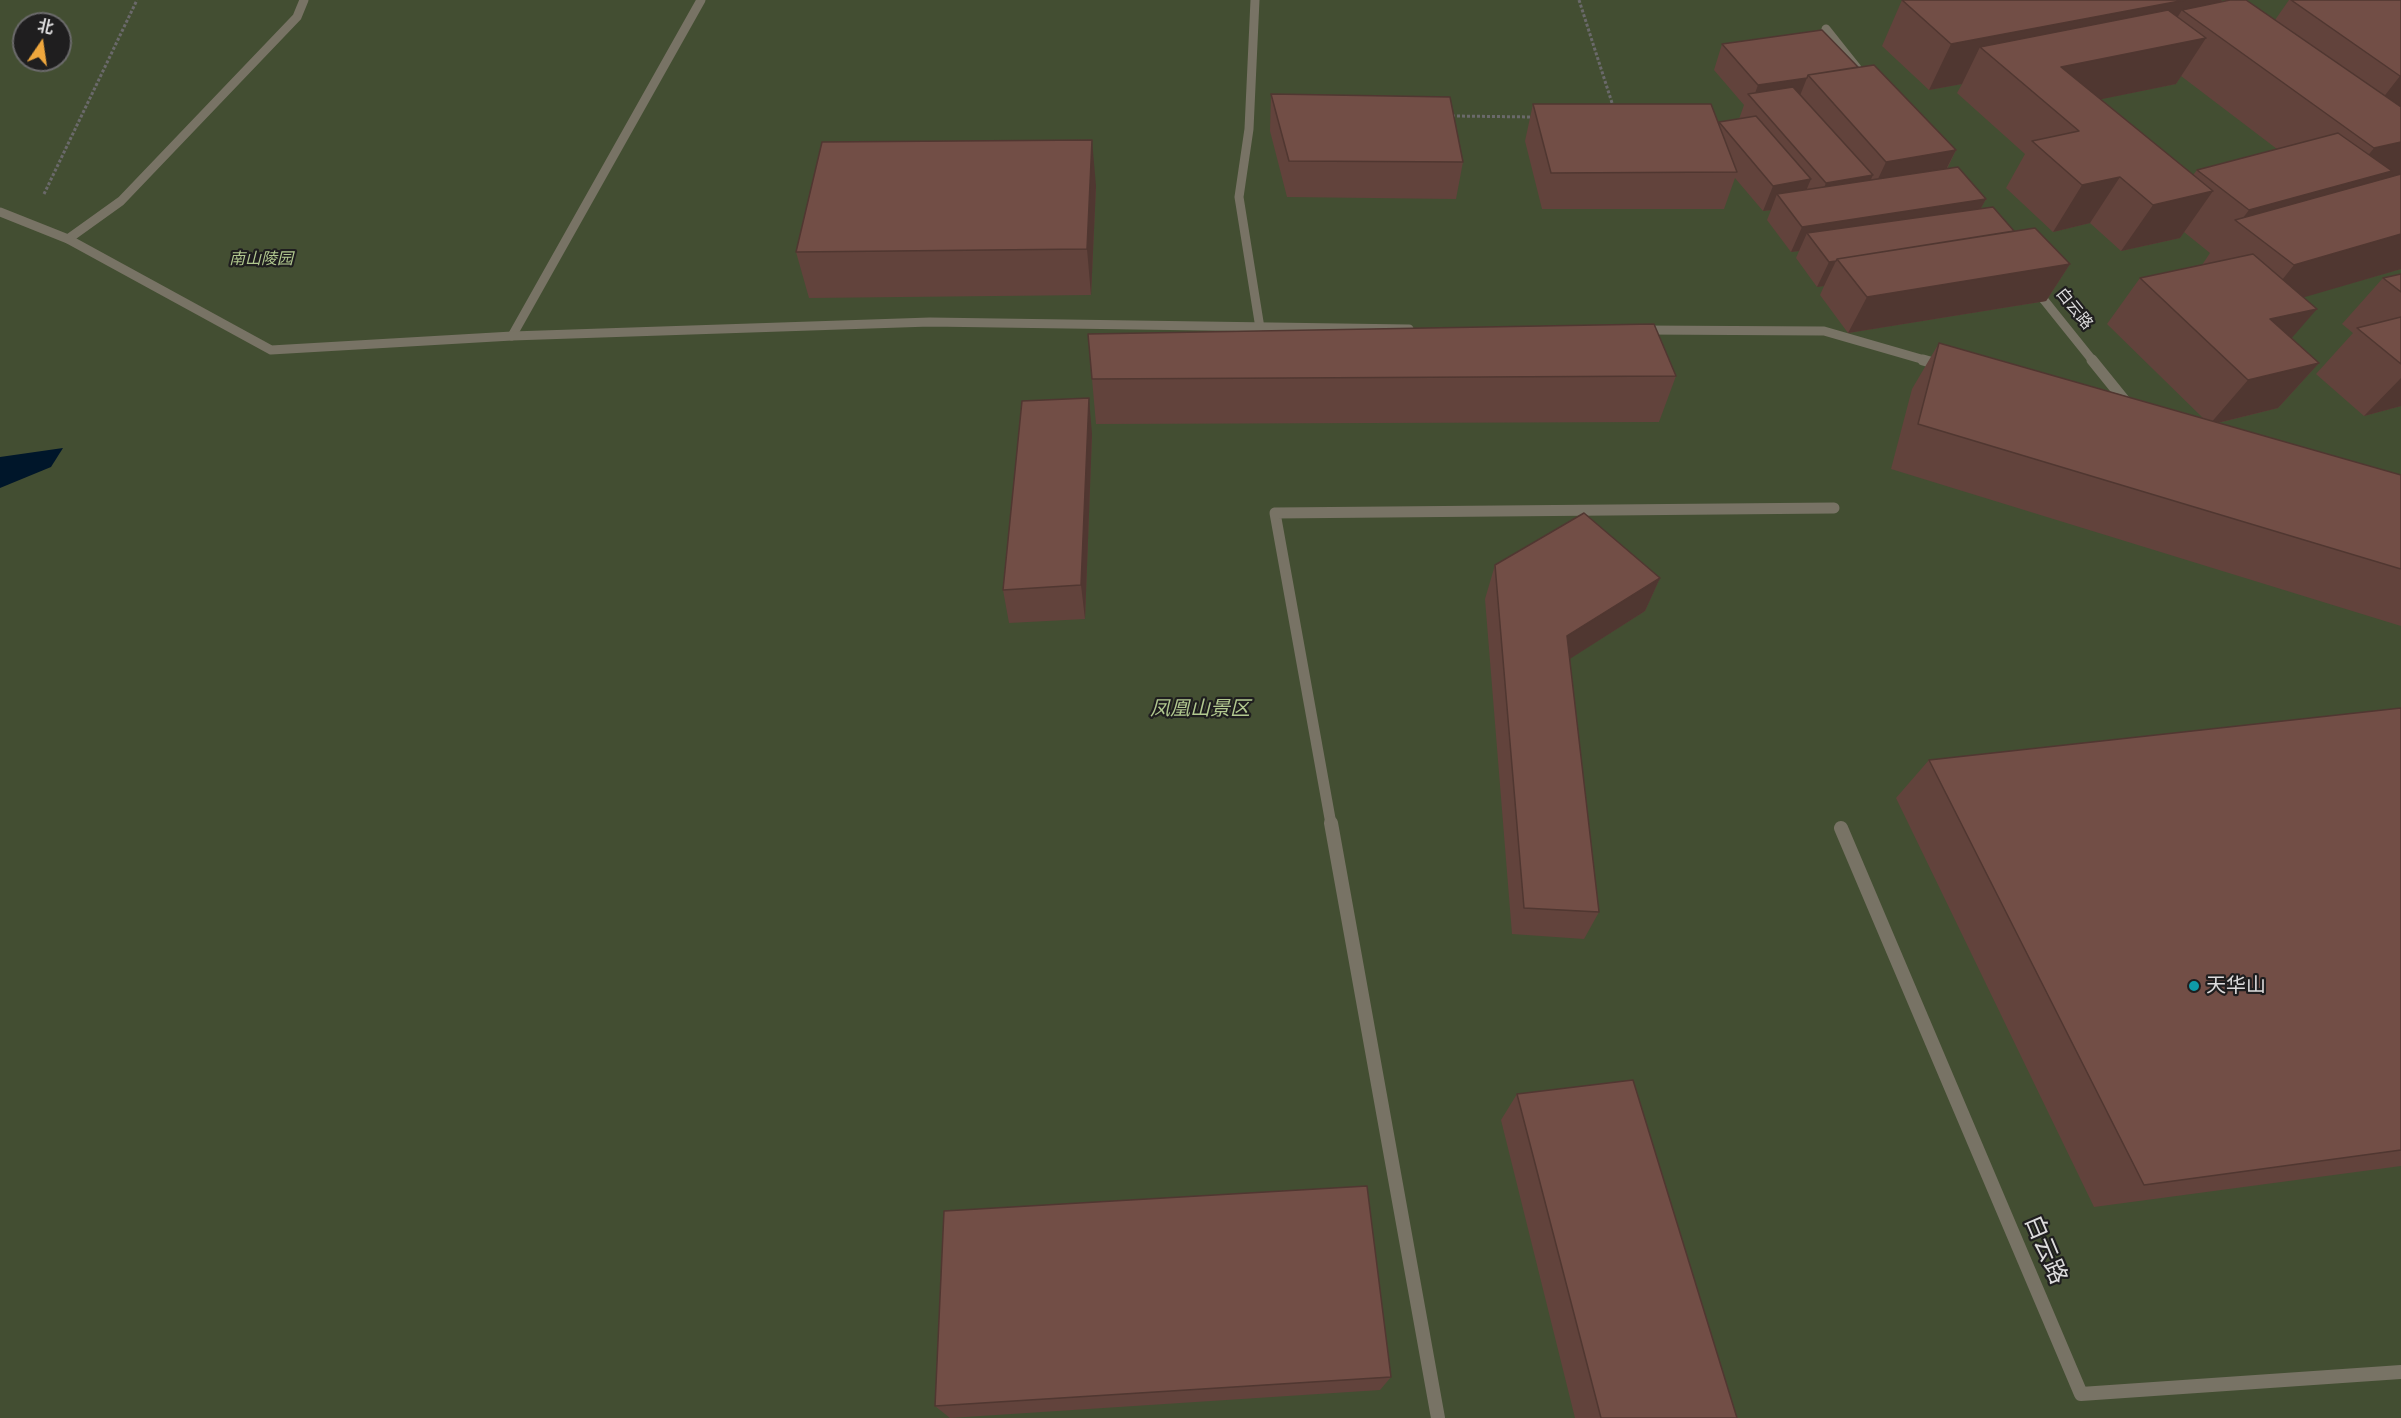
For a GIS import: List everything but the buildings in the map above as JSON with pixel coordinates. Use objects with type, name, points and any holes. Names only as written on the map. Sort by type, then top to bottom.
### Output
[{"type":"street","points":[[68,239],[121,201],[297,17],[304,0]]},
{"type":"street","points":[[512,336],[701,0]]},
{"type":"street","points":[[1255,0],[1249,129],[1239,197],[1260,328]]},
{"type":"street","points":[[1826,29],[1863,75]]},
{"type":"street","points":[[0,212],[68,239],[271,350],[512,336],[930,322],[1424,329]]},
{"type":"street","name":"白云路","points":[[2026,277],[2137,415],[2115,411]]},
{"type":"street","points":[[1636,330],[1824,331],[1959,370]]},
{"type":"street","points":[[1438,1418],[1275,513],[1834,508]]},
{"type":"street","name":"白云路","points":[[1841,828],[2081,1394],[2401,1372]]},
{"type":"path","points":[[30,223],[137,0]]},
{"type":"path","points":[[1579,0],[1613,107]]},
{"type":"path","points":[[1451,116],[1545,117]]},
{"type":"green space","name":"凤凰山景区","points":[[0,0],[2401,0],[2401,1418],[0,1418]]},
{"type":"water","points":[[63,448],[51,467],[0,488],[0,457]]},
{"type":"place","name":"天华山","points":[[2194,986]]},
{"type":"park label","name":"南山陵园","points":[[261,259]]}]
